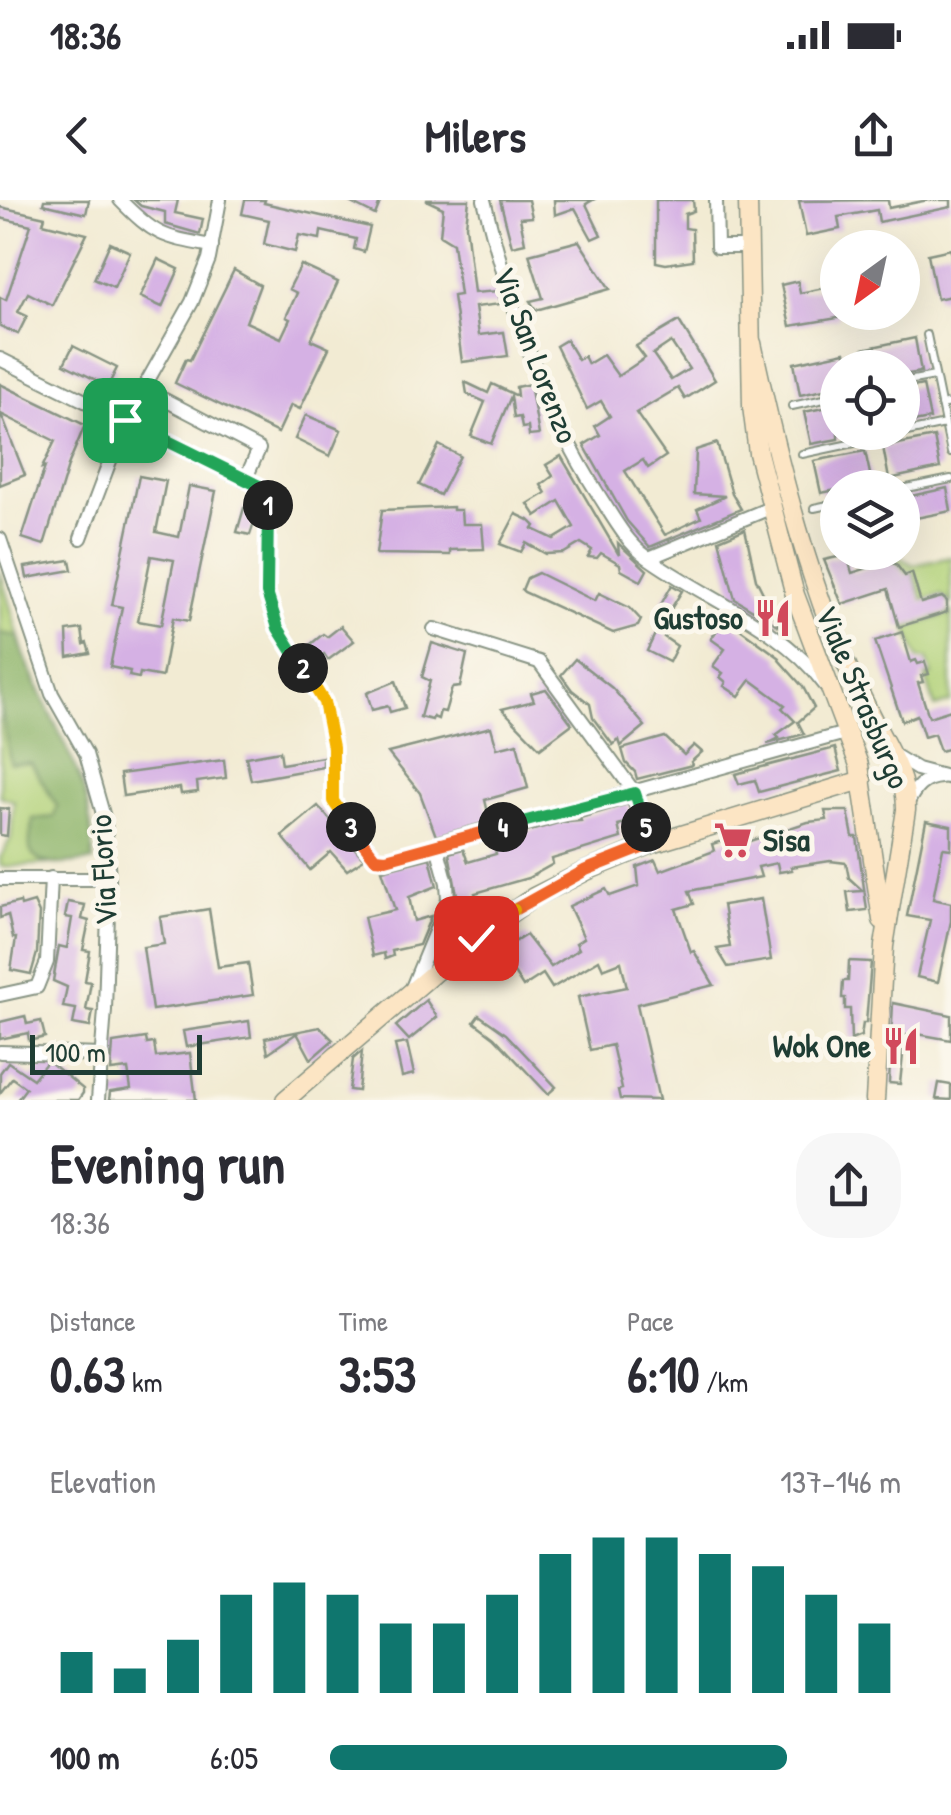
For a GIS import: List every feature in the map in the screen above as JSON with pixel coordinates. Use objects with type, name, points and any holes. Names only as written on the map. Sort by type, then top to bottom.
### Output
[{"type":"street","points":[[120,200],[148,228],[174,239],[212,246]]},
{"type":"street","name":"Via San Lorenzo","points":[[484,200],[517,320],[556,418],[631,542],[649,558],[784,643],[802,658],[831,694]]},
{"type":"street","points":[[716,200],[717,247],[750,247]]},
{"type":"street","name":"Viale Strasburgo","points":[[748,200],[752,406],[772,473],[823,606],[899,773],[906,812]]},
{"type":"street","points":[[81,538],[125,420],[192,302],[212,246],[216,201]]},
{"type":"street","points":[[0,359],[246,480],[259,449],[144,389]]},
{"type":"street","name":"Viale Strasburgo","points":[[772,473],[770,508],[804,624],[848,732],[862,780],[884,946]]},
{"type":"street","points":[[649,558],[770,508]]},
{"type":"street","name":"Via Florio","points":[[0,539],[52,694],[86,754],[105,822],[108,877],[98,1100]]},
{"type":"street","points":[[278,628],[324,702],[333,747],[333,801],[375,858],[386,859],[437,846],[848,732]]},
{"type":"street","points":[[434,629],[539,662],[635,793],[652,844]]},
{"type":"street","points":[[888,748],[910,766],[947,778]]},
{"type":"street","points":[[868,815],[874,824],[897,828],[925,781],[947,778]]},
{"type":"street","points":[[285,1100],[476,938],[534,897],[586,870],[652,844],[862,780]]},
{"type":"street","points":[[876,1100],[884,946],[906,812]]},
{"type":"street","points":[[410,994],[448,900],[437,846]]},
{"type":"street","points":[[0,879],[108,877]]},
{"type":"street","points":[[0,994],[37,987],[47,962],[50,878]]},
{"type":"street","points":[[0,1052],[102,1055]]},
{"type":"lane","points":[[927,335],[951,453]]},
{"type":"lane","points":[[920,379],[935,376]]},
{"type":"lane","points":[[792,406],[820,400]]},
{"type":"lane","points":[[941,405],[951,403]]},
{"type":"lane","points":[[802,454],[945,424]]},
{"type":"lane","points":[[920,485],[951,479]]},
{"type":"lane","points":[[246,480],[259,486],[268,501],[266,579],[278,628]]},
{"type":"lane","points":[[814,508],[820,507]]},
{"type":"green space","points":[[951,557],[951,604],[941,595],[923,600],[913,572],[904,570],[920,570],[920,564]]},
{"type":"green space","points":[[0,570],[24,655],[81,783],[91,826],[93,861],[0,867],[0,858],[11,838],[14,801],[0,796]]},
{"type":"green space","points":[[951,609],[951,702],[935,707],[926,677],[932,675],[927,659],[918,659],[907,628],[949,614]]},
{"type":"green space","points":[[0,633],[18,636],[74,764],[88,811],[93,861],[42,862],[31,852],[33,819],[54,817],[57,806],[31,763],[10,763],[0,700]]},
{"type":"building","points":[[44,200],[89,200],[86,214],[43,204]]},
{"type":"building","points":[[134,200],[178,200],[175,213],[203,219],[200,234],[165,224],[165,212],[141,206]]},
{"type":"building","points":[[245,200],[265,200],[264,203],[370,227],[364,252],[354,249],[356,239],[321,231],[320,239],[299,235],[295,252],[264,244],[269,220],[242,214]]},
{"type":"building","points":[[345,200],[381,200],[375,215]]},
{"type":"building","points":[[426,200],[469,200],[466,225],[474,293],[498,291],[501,304],[475,307],[479,335],[504,332],[508,356],[462,362],[453,296],[460,295],[453,243],[440,235],[443,208]]},
{"type":"building","points":[[500,200],[528,200],[532,217],[520,218],[525,243],[512,246]]},
{"type":"building","points":[[554,200],[593,200],[586,204],[601,235],[592,239],[575,208],[555,215]]},
{"type":"building","points":[[656,200],[693,200],[694,211],[685,214],[685,228],[692,229],[693,260],[656,262]]},
{"type":"building","points":[[888,200],[889,208],[951,200],[951,207],[879,222],[877,210],[838,217],[840,229],[820,230],[806,236],[799,201]]},
{"type":"building","points":[[0,207],[45,217],[43,223],[87,234],[52,305],[28,293],[18,312],[27,316],[18,334],[0,326],[0,297],[6,300],[31,225],[0,218]]},
{"type":"building","points":[[579,241],[610,289],[536,310],[530,301],[543,298],[529,254]]},
{"type":"building","points":[[110,243],[130,252],[114,288],[94,279]]},
{"type":"building","points":[[951,249],[951,296],[937,299],[928,254]]},
{"type":"building","points":[[158,259],[179,269],[162,307],[140,297]]},
{"type":"building","points":[[301,265],[338,282],[311,340],[329,348],[300,409],[291,405],[278,433],[175,383],[234,270],[260,285],[246,322],[281,338],[297,293],[289,289]]},
{"type":"building","points":[[798,281],[800,293],[820,289],[820,321],[790,326],[781,285]]},
{"type":"building","points":[[679,321],[715,380],[685,399],[678,388],[636,413],[666,456],[648,468],[643,460],[625,471],[665,535],[701,518],[697,509],[725,496],[694,494],[696,450],[717,443],[732,494],[741,509],[650,547],[627,521],[584,445],[600,435],[595,426],[610,416],[601,401],[587,409],[556,346],[566,340],[578,360],[584,356],[588,364],[603,355],[618,376],[645,358],[636,346]],"holes":[[[671,342],[689,369],[671,380],[653,354]]]},
{"type":"building","points":[[915,338],[917,350],[863,350]]},
{"type":"building","points":[[73,346],[117,368],[108,386],[64,364]]},
{"type":"building","points":[[820,357],[820,391],[800,395],[794,363]]},
{"type":"building","points":[[465,382],[488,393],[492,384],[517,396],[516,387],[530,384],[539,435],[529,436],[520,417],[514,418],[511,396],[491,444],[471,436],[485,402],[467,394]]},
{"type":"building","points":[[0,384],[85,425],[44,545],[22,538],[45,467],[42,468],[55,441],[1,414],[25,475],[0,485]]},
{"type":"building","points":[[923,385],[930,419],[920,421]]},
{"type":"building","points":[[820,409],[820,442],[811,444],[804,412]]},
{"type":"building","points":[[306,415],[341,430],[330,456],[295,439]]},
{"type":"building","points":[[934,437],[940,468],[920,472],[887,470],[884,450],[920,450],[920,440]]},
{"type":"building","points":[[439,445],[460,456],[440,495],[419,485]]},
{"type":"building","points":[[865,451],[869,470],[820,470],[820,488],[814,461]]},
{"type":"building","points":[[561,456],[619,555],[618,543],[647,570],[641,581],[601,553],[597,558],[588,557],[592,550],[581,543],[564,553],[546,554],[526,543],[521,552],[500,544],[516,514],[529,520],[535,526],[533,529],[554,539],[574,527],[559,501],[536,516],[528,504],[546,493],[541,485],[553,476],[546,465]]},
{"type":"building","points":[[139,476],[166,481],[156,532],[179,537],[189,486],[216,491],[189,621],[173,618],[162,677],[140,673],[139,678],[129,676],[130,671],[110,667],[122,607],[112,605]],"holes":[[[151,556],[174,560],[161,625],[138,621]]]},
{"type":"building","points":[[947,488],[951,511],[920,517],[920,494]]},
{"type":"building","points":[[244,508],[258,511],[250,535],[237,532]]},
{"type":"building","points":[[382,510],[461,510],[462,524],[482,524],[484,549],[450,550],[450,555],[376,554]]},
{"type":"building","points":[[745,529],[756,579],[766,599],[769,597],[779,626],[735,599],[719,540]]},
{"type":"building","points":[[70,560],[72,570],[27,578],[25,567]]},
{"type":"building","points":[[828,570],[900,570],[905,576],[912,573],[921,603],[942,597],[947,601],[947,612],[899,627],[888,589],[842,604]]},
{"type":"building","points":[[538,573],[595,601],[599,593],[630,608],[641,620],[638,626],[613,633],[524,592],[527,578]]},
{"type":"building","points":[[672,585],[682,591],[669,612],[660,606]]},
{"type":"building","points":[[725,618],[780,658],[803,687],[814,708],[798,722],[804,734],[767,744],[795,721],[782,708],[785,705],[751,680],[739,696],[724,686],[726,682],[720,677],[723,673],[713,666],[725,649],[711,639]]},
{"type":"building","points":[[341,626],[354,641],[328,660],[311,644]]},
{"type":"building","points":[[82,629],[90,653],[68,657],[67,631]]},
{"type":"building","points":[[668,630],[664,637],[677,646],[669,662],[647,651],[655,634]]},
{"type":"building","points":[[902,632],[911,662],[925,662],[929,674],[921,676],[923,682],[918,683],[929,717],[951,710],[951,748],[940,751],[934,734],[924,737],[917,715],[902,721],[875,641]]},
{"type":"building","points":[[432,643],[467,654],[460,687],[452,688],[445,712],[440,711],[438,719],[432,720],[420,717],[430,681],[422,677]]},
{"type":"building","points":[[575,659],[612,688],[645,726],[621,746],[619,740],[613,745],[593,718],[590,704],[561,675]]},
{"type":"building","points":[[396,681],[405,708],[390,712],[388,706],[372,710],[367,693]]},
{"type":"building","points":[[546,689],[572,724],[540,748],[502,709],[534,701],[531,693]]},
{"type":"building","points":[[491,727],[497,748],[517,743],[528,788],[485,800],[490,821],[436,836],[420,793],[388,753]]},
{"type":"building","points":[[665,737],[684,755],[694,745],[702,752],[692,765],[637,779],[622,749]]},
{"type":"building","points":[[835,748],[841,771],[759,792],[755,780],[739,784],[735,774]]},
{"type":"building","points":[[280,751],[282,764],[323,757],[323,767],[251,780],[246,757]]},
{"type":"building","points":[[224,760],[226,778],[197,782],[198,792],[181,794],[180,788],[123,796],[120,774]]},
{"type":"building","points":[[628,804],[634,821],[618,825],[621,838],[552,859],[553,864],[528,878],[475,893],[479,906],[446,930],[458,900],[449,853],[463,849],[468,862],[496,854],[501,845],[517,840],[516,835],[581,821],[580,818]]},
{"type":"building","points":[[318,806],[364,859],[347,870],[331,852],[310,870],[282,836]]},
{"type":"building","points":[[0,808],[9,809],[7,836],[0,835]]},
{"type":"building","points":[[825,811],[848,811],[853,837],[857,837],[867,910],[850,912],[847,892],[863,891],[849,878],[846,863],[830,861],[779,872],[777,863],[758,867],[761,877],[689,891],[694,904],[676,909],[691,952],[694,951],[714,985],[637,1004],[659,1100],[620,1099],[618,1090],[622,1089],[612,1045],[590,1050],[578,997],[627,987],[621,962],[603,969],[599,960],[552,988],[543,974],[523,987],[500,951],[526,935],[551,967],[579,949],[576,943],[584,938],[569,906],[606,889],[610,896],[639,886],[637,867],[655,860],[660,871],[714,851],[712,844],[742,835],[744,843],[808,822],[827,820]]},
{"type":"building","points":[[926,821],[951,826],[951,849],[943,848],[933,899],[951,903],[938,982],[917,977],[930,920],[907,916]]},
{"type":"building","points":[[430,858],[437,886],[409,897],[414,921],[431,916],[419,945],[392,951],[393,956],[385,959],[384,953],[373,956],[364,917],[395,910],[382,870]]},
{"type":"building","points":[[761,899],[771,960],[728,967],[717,949],[730,947],[723,905]]},
{"type":"building","points":[[20,902],[21,906],[34,902],[39,913],[37,953],[31,974],[11,970],[16,938],[8,915],[0,918],[0,907]]},
{"type":"building","points":[[68,902],[85,905],[82,919],[89,921],[83,950],[90,951],[85,981],[91,982],[86,1010],[93,1011],[90,1027],[73,1024],[76,1009],[63,1007],[67,987],[53,981],[59,946],[67,948],[72,918],[65,917]]},
{"type":"building","points":[[209,909],[218,967],[248,963],[253,995],[152,1010],[143,947],[164,944],[160,917]]},
{"type":"building","points":[[849,961],[871,962],[866,1023],[861,1036],[851,1040],[850,1009],[845,1009],[842,998]]},
{"type":"building","points":[[426,1000],[437,1017],[409,1040],[396,1026]]},
{"type":"building","points":[[893,1003],[951,1015],[951,1040],[905,1035],[900,1084],[889,1083]]},
{"type":"building","points":[[479,1015],[506,1034],[556,1087],[548,1094],[494,1037],[474,1022]]},
{"type":"building","points":[[25,1016],[27,1024],[41,1021],[45,1037],[29,1041],[28,1033],[0,1039],[0,1022]]},
{"type":"building","points":[[249,1021],[251,1037],[186,1047],[183,1031]]},
{"type":"building","points":[[320,1027],[333,1040],[311,1059],[297,1033],[268,1053],[265,1038]]},
{"type":"building","points":[[146,1038],[147,1044],[154,1043],[156,1057],[190,1053],[196,1100],[109,1100],[110,1092],[131,1089],[128,1069],[111,1071],[113,1043]]},
{"type":"building","points":[[407,1043],[414,1074],[402,1077],[395,1045]]},
{"type":"building","points":[[362,1051],[358,1091],[349,1090],[353,1059]]},
{"type":"building","points":[[8,1062],[33,1079],[46,1063],[51,1063],[83,1093],[78,1100],[17,1100],[26,1088],[12,1078],[0,1093],[0,1073]]},
{"type":"building","points":[[939,1083],[951,1085],[951,1100],[936,1099]]},
{"type":"place","name":"Gustoso","points":[[773,618]]},
{"type":"place","name":"Sisa","points":[[733,840]]},
{"type":"place","name":"Wok One","points":[[901,1046]]},
{"type":"route","points":[[125,420],[259,486],[266,494],[266,579],[272,614],[324,702],[333,747],[333,801],[375,858],[386,859],[635,793],[652,844],[586,870],[534,897],[476,938]]}]
